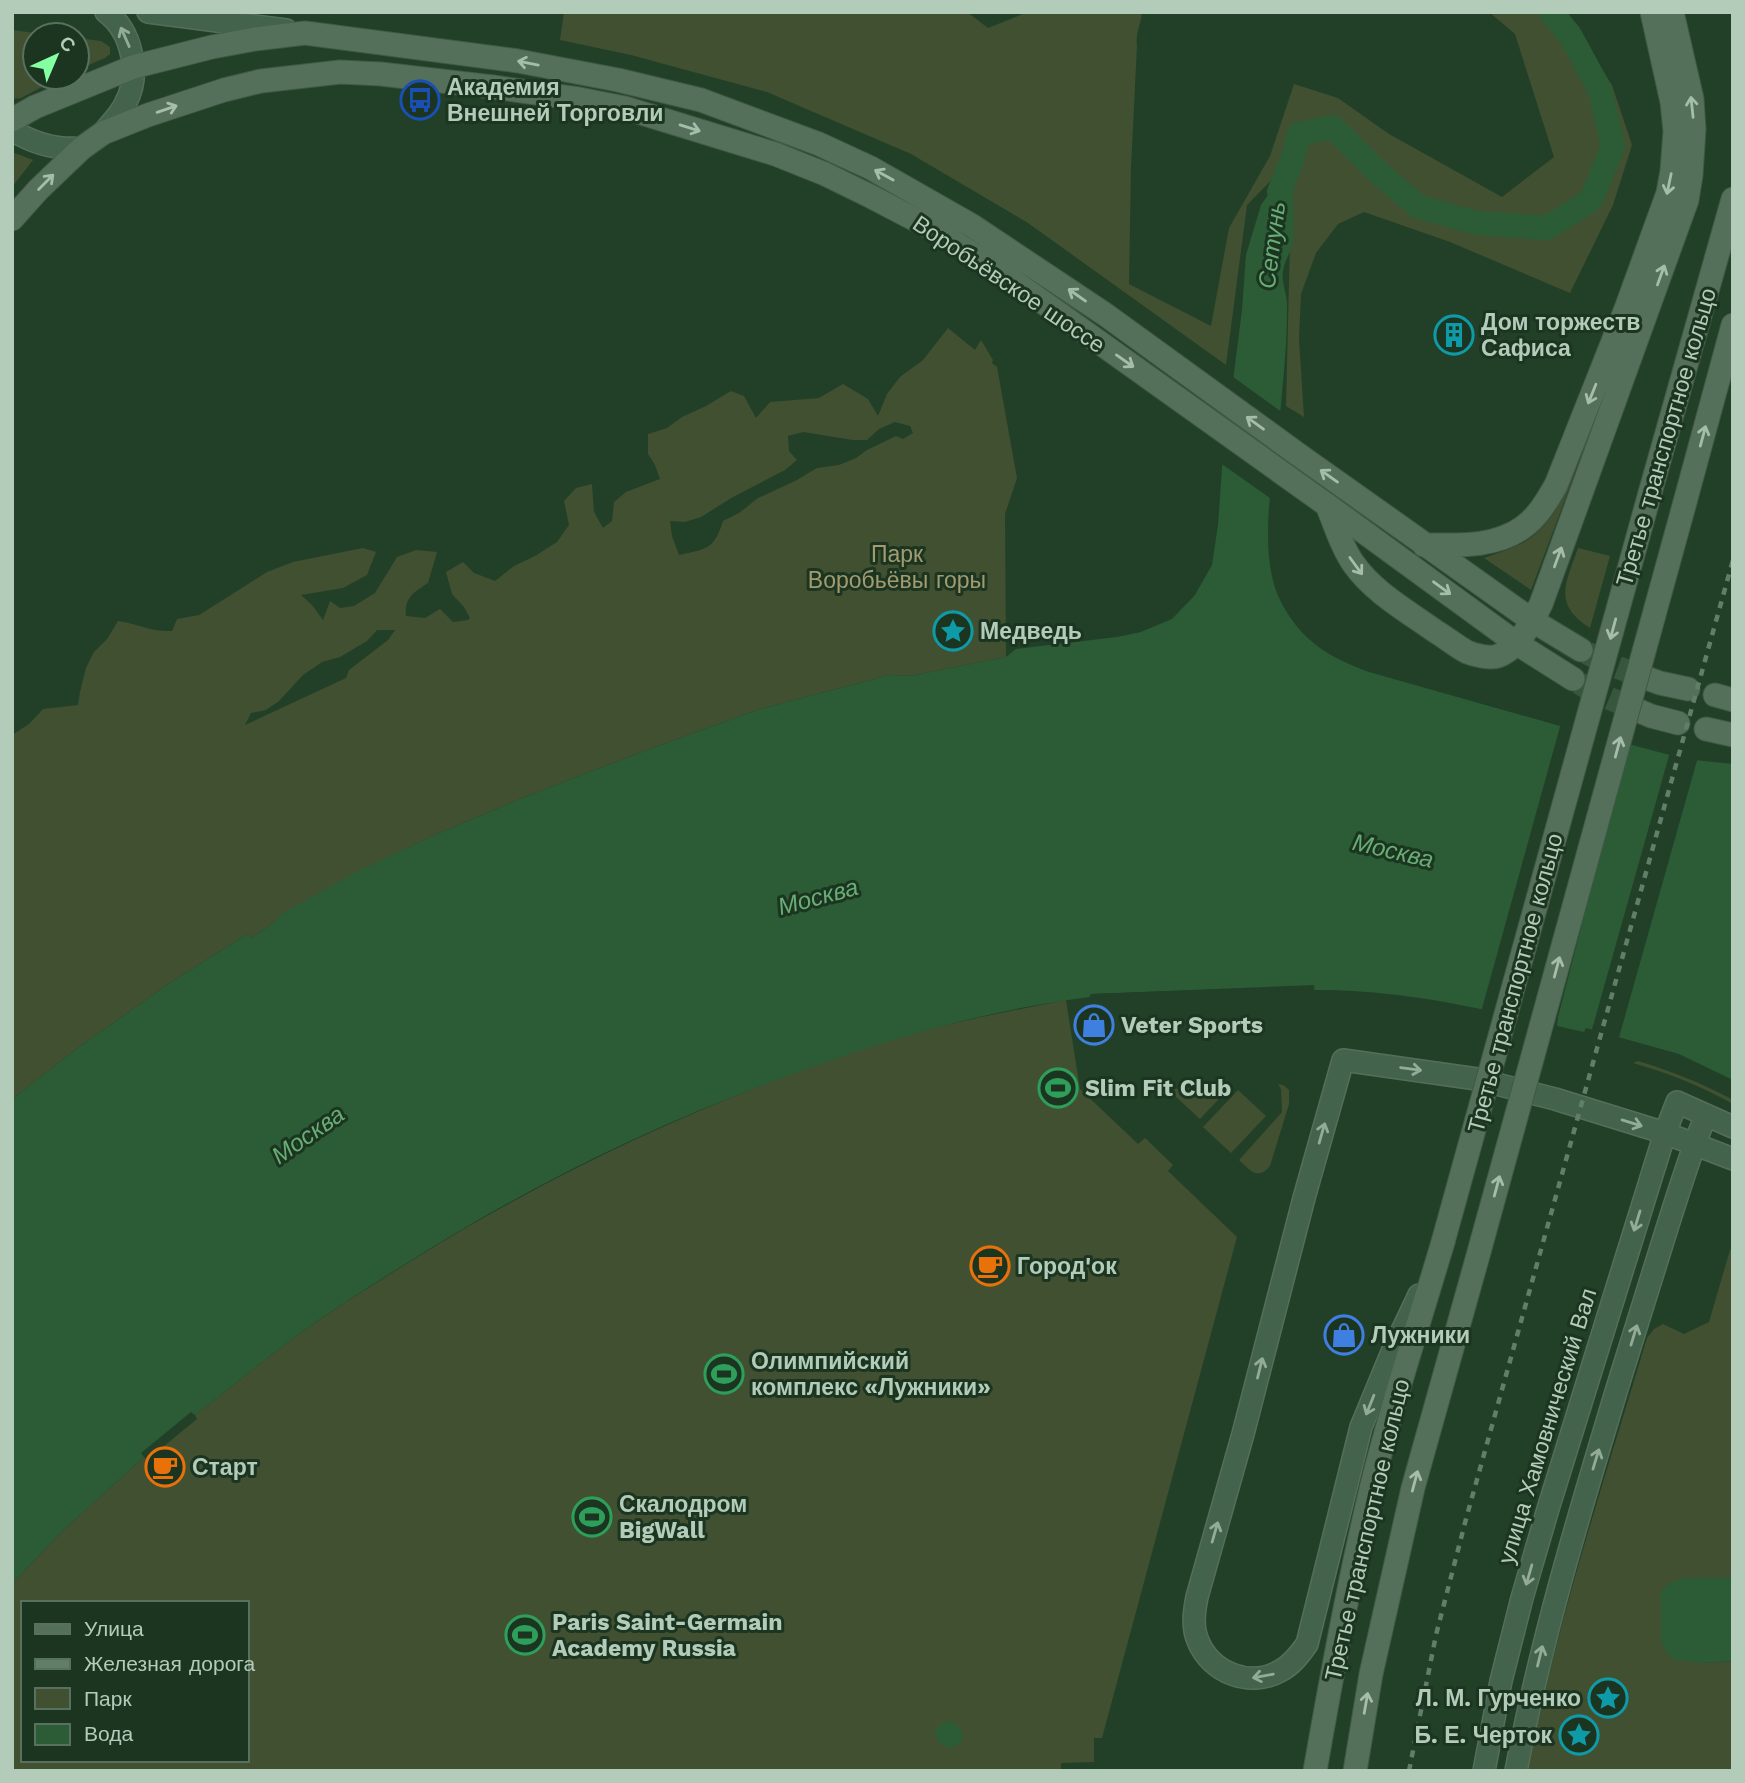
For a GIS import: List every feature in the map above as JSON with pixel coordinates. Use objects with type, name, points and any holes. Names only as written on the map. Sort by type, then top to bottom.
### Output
[{"type":"main road","points":[[103,133],[127,102],[132,86],[133,67],[124,32],[106,12]]},
{"type":"main road","points":[[148,12],[305,33]]},
{"type":"main road","points":[[1424,545],[1480,544],[1502,537],[1521,528],[1533,518],[1556,485],[1627,306],[1668,193],[1675,131],[1672,102],[1652,12]]},
{"type":"main road","points":[[1327,505],[1345,549],[1368,581],[1467,652],[1496,657],[1525,633],[1533,621],[1575,510],[1686,200],[1691,175],[1692,99],[1672,12]]},
{"type":"main road","name":"Воробьёвское шоссе","points":[[12,120],[35,107],[133,67],[212,47],[305,33],[518,61],[618,80],[701,100],[763,121],[871,168],[971,225],[1098,309],[1424,545],[1533,621],[1581,650]]},
{"type":"main road","points":[[364,73],[353,65],[350,55],[354,47],[374,42]]},
{"type":"main road","name":"Воробьёвское шоссе","points":[[12,219],[82,148],[103,133],[148,115],[261,81],[340,72],[364,73],[493,87],[625,108],[775,154],[825,174],[935,230],[998,270],[1516,643],[1573,679]]},
{"type":"main road","points":[[12,130],[40,144],[68,149],[82,148]]},
{"type":"main road","name":"Третье транспортное кольцо","points":[[1315,1771],[1333,1666],[1374,1479],[1396,1394],[1440,1254],[1733,199]]},
{"type":"main road","name":"Третье транспортное кольцо","points":[[1355,1771],[1371,1674],[1413,1488],[1733,325]]},
{"type":"main road","points":[[1653,681],[1688,689]]},
{"type":"main road","points":[[1644,713],[1678,723]]},
{"type":"main road","points":[[1706,729],[1733,735]]},
{"type":"main road","points":[[1440,1254],[1392,1352],[1362,1427],[1307,1644],[1291,1664],[1268,1677],[1236,1676],[1216,1665],[1202,1650],[1195,1633],[1197,1597],[1343,1060],[1477,1079],[1555,1099],[1665,1133],[1733,1159]]},
{"type":"main road","name":"улица Хамовнический Вал","points":[[1483,1771],[1501,1681],[1544,1522],[1665,1133],[1677,1102],[1706,1115]]},
{"type":"main road","points":[[1516,1771],[1529,1700],[1571,1543],[1694,1143],[1706,1115],[1733,1127]]},
{"type":"green space","points":[[564,12],[967,12],[988,28],[1028,12],[1142,12],[1137,33],[1129,284],[1211,326],[1229,228],[1270,156],[1294,84],[1338,98],[1389,134],[1502,197],[1554,157],[1515,34],[1489,12],[1564,12],[1612,85],[1632,145],[1613,205],[1570,293],[1450,242],[1364,212],[1338,224],[1316,253],[1301,294],[1299,339],[1304,417],[1286,406],[1292,159],[1247,205],[1226,365],[1028,223],[911,154],[767,92],[631,55],[560,40]]},
{"type":"green space","points":[[12,30],[21,31],[21,91],[34,91],[13,99]]},
{"type":"green space","points":[[91,40],[101,41],[110,47],[110,54],[91,64]]},
{"type":"green space","points":[[12,152],[33,160],[12,187]]},
{"type":"green space","name":"Парк Воробьёвы горы","points":[[948,328],[975,350],[981,340],[993,360],[992,363],[997,367],[1017,478],[1005,514],[1006,657],[910,676],[890,675],[760,709],[520,799],[437,834],[354,874],[281,915],[251,938],[247,934],[170,983],[79,1047],[12,1099],[12,735],[29,724],[43,709],[78,705],[86,668],[94,652],[107,639],[118,621],[172,631],[177,619],[199,615],[267,572],[293,562],[363,548],[376,552],[367,575],[343,588],[301,595],[323,620],[330,601],[340,608],[354,606],[375,593],[397,557],[416,550],[437,552],[428,583],[408,600],[406,616],[425,618],[440,609],[453,622],[468,620],[470,618],[464,607],[452,594],[446,572],[463,562],[474,573],[495,581],[514,566],[557,542],[569,525],[564,501],[576,488],[592,484],[594,512],[603,528],[612,521],[614,502],[626,492],[660,479],[648,454],[648,434],[667,428],[731,391],[744,396],[756,418],[770,402],[819,398],[843,384],[868,399],[878,416],[887,394],[900,377],[923,360]],"holes":[[[895,422],[910,426],[913,433],[903,439],[896,436],[839,465],[817,468],[758,498],[739,513],[723,521],[716,538],[708,547],[679,555],[670,521],[685,522],[701,517],[785,470],[797,460],[789,451],[788,436],[803,432],[867,440],[879,429]],[[377,630],[395,630],[388,640],[349,670],[346,678],[245,725],[251,713],[266,710],[279,701],[303,675],[322,662],[340,657],[367,641]]]},
{"type":"green space","points":[[1584,449],[1531,590],[1484,558],[1526,541],[1537,533],[1561,500]]},
{"type":"green space","points":[[1578,548],[1610,556],[1590,628],[1570,610],[1566,601],[1567,582]]},
{"type":"green space","name":"Олимпийский комплекс «Лужники»","points":[[1066,1000],[1080,1089],[1138,1144],[1145,1138],[1173,1165],[1168,1171],[1237,1237],[1102,1738],[1094,1738],[1094,1762],[1061,1763],[1061,1771],[12,1771],[12,1584],[61,1532],[144,1457],[147,1460],[197,1419],[195,1415],[299,1334],[344,1304],[462,1230],[549,1182],[638,1138],[775,1080],[884,1042],[962,1021]]},
{"type":"green space","points":[[1638,1061],[1698,1083],[1733,1100],[1733,1104],[1684,1080],[1633,1063]]},
{"type":"green space","points":[[1278,1084],[1289,1090],[1289,1104],[1270,1166],[1257,1173],[1239,1160],[1282,1112],[1281,1089]]},
{"type":"green space","points":[[1232,1085],[1200,1119],[1171,1089]]},
{"type":"green space","points":[[1238,1090],[1266,1116],[1231,1153],[1203,1127]]},
{"type":"green space","points":[[1733,1247],[1733,1578],[1685,1578],[1702,1663],[1733,1661],[1733,1771],[1528,1771],[1567,1607],[1647,1338],[1654,1329],[1663,1324],[1684,1334],[1709,1322]]},
{"type":"water","name":"Москва","points":[[1292,161],[1293,241],[1283,271],[1287,303],[1286,344],[1268,531],[1273,579],[1280,600],[1297,626],[1317,645],[1341,660],[1369,672],[1685,759],[1733,764],[1733,1080],[1679,1054],[1586,1028],[1584,1032],[1557,1026],[1558,1018],[1493,1004],[1490,1011],[1403,996],[1314,990],[1314,986],[1091,994],[1090,997],[1008,1011],[927,1030],[847,1055],[679,1119],[592,1159],[464,1228],[314,1323],[195,1415],[191,1412],[141,1453],[144,1457],[61,1532],[12,1584],[12,1099],[79,1047],[170,983],[247,934],[251,938],[275,922],[280,915],[354,873],[520,799],[760,709],[890,675],[910,676],[1006,657],[1016,649],[1141,632],[1172,619],[1195,595],[1212,565],[1246,255],[1261,205]]},
{"type":"water","points":[[1685,1578],[1733,1578],[1733,1661],[1702,1663],[1673,1659],[1665,1650],[1661,1641],[1661,1591],[1672,1582]]},
{"type":"water","points":[[946,1721],[957,1725],[963,1735],[953,1748],[941,1744],[935,1734],[937,1728]]},
{"type":"pier","points":[[1229,374],[1283,413],[1274,501],[1219,462]]},
{"type":"pier","points":[[1561,723],[1629,741],[1555,1029],[1555,1021],[1495,1008],[1491,1014],[1481,1012]]},
{"type":"pier","points":[[1670,752],[1698,757],[1618,1041],[1591,1033]]},
{"type":"pier","points":[[1314,985],[1315,994],[1311,989],[1094,997],[1092,1001],[1090,997],[1091,994]]},
{"type":"waterway","name":"Сетунь","points":[[1279,192],[1292,161],[1299,134],[1333,127],[1379,173],[1419,207],[1477,223],[1547,228],[1591,200],[1613,146],[1600,90],[1570,35],[1551,12]]},
{"type":"tunnel","points":[[1587,653],[1646,678]]},
{"type":"tunnel","points":[[1579,683],[1637,710]]},
{"type":"railway","points":[[1409,1771],[1436,1635],[1466,1519],[1733,560]]},
{"type":"place","name":"Академия Внешней Торговли","points":[[420,100]]},
{"type":"place","name":"Дом торжеств Сафиса","points":[[1454,335]]},
{"type":"place","name":"Медведь","points":[[953,631]]},
{"type":"place","name":"Veter Sports","points":[[1094,1025]]},
{"type":"place","name":"Slim Fit Club","points":[[1058,1088]]},
{"type":"place","name":"Город'ок","points":[[990,1266]]},
{"type":"place","name":"Лужники","points":[[1344,1335]]},
{"type":"place","name":"Олимпийский комплекс «Лужники»","points":[[724,1374]]},
{"type":"place","name":"Старт","points":[[165,1467]]},
{"type":"place","name":"Скалодром BigWall","points":[[592,1517]]},
{"type":"place","name":"Paris Saint-Germain Academy Russia","points":[[525,1635]]},
{"type":"place","name":"Л. М. Гурченко","points":[[1608,1698]]},
{"type":"place","name":"Б. Е. Черток","points":[[1579,1735]]}]
